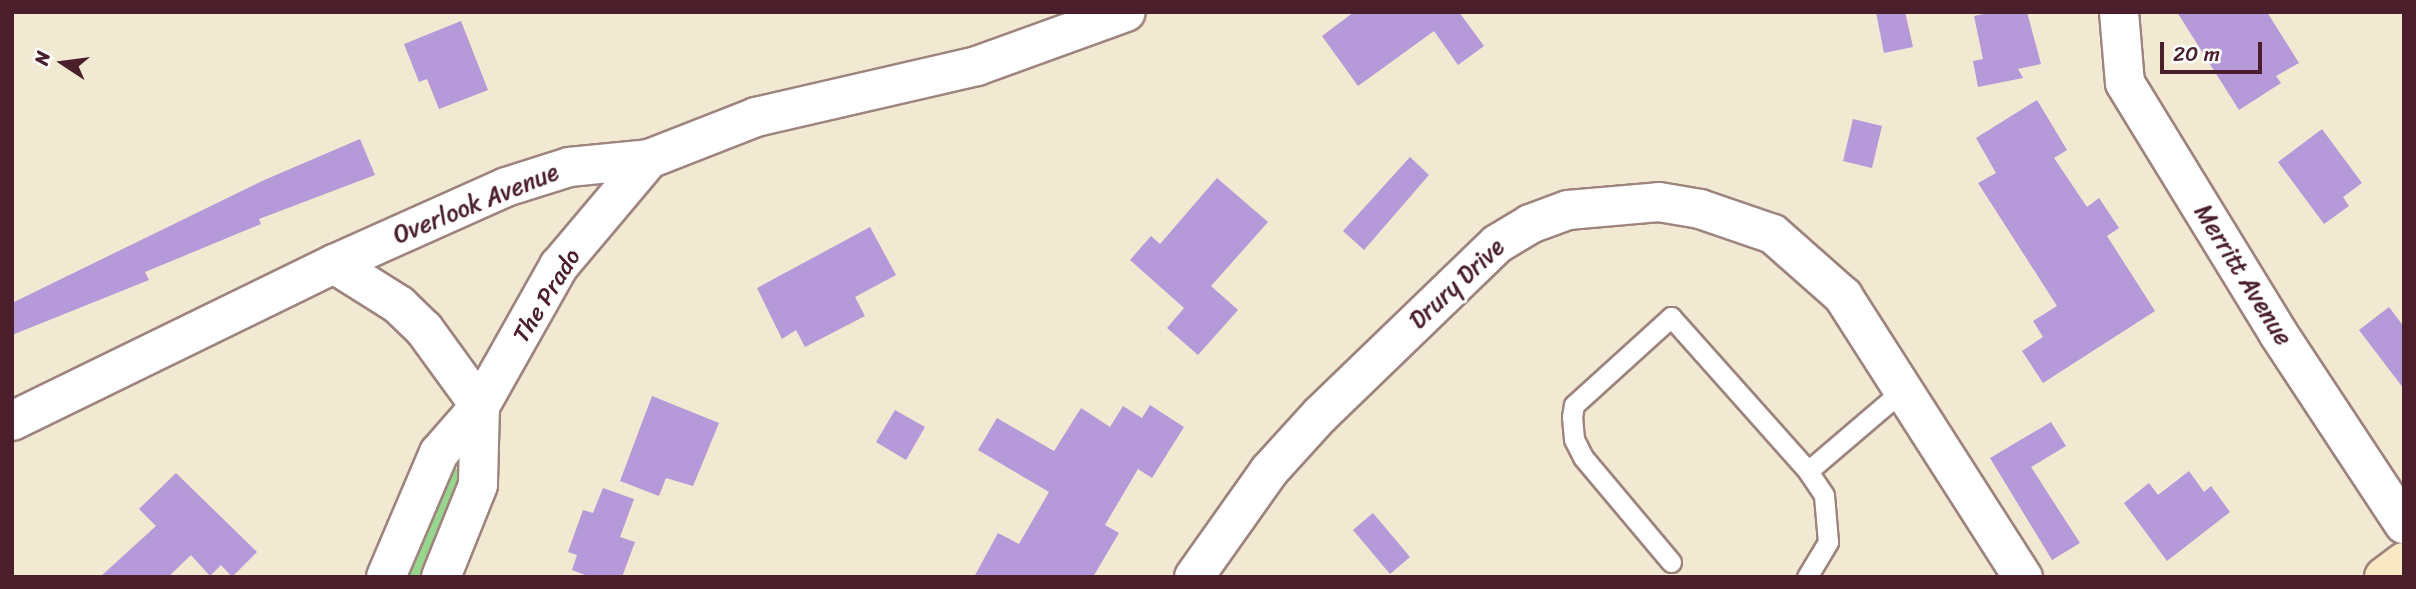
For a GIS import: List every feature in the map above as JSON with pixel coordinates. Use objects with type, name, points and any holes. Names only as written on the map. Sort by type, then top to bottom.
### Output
[{"type":"street","name":"Overlook Avenue","points":[[12,421],[334,264],[506,187],[569,167],[649,159],[757,117],[977,66],[1126,12]]},
{"type":"street","name":"Merritt Avenue","points":[[2119,12],[2125,83],[2278,333],[2404,524]]},
{"type":"street","name":"The Prado","points":[[386,577],[439,453],[480,406],[559,266],[649,159]]},
{"type":"street","name":"Drury Drive","points":[[1194,577],[1269,471],[1320,415],[1497,244],[1530,224],[1569,210],[1659,202],[1700,209],[1773,234],[1843,296],[2023,577]]},
{"type":"street","points":[[334,264],[399,305],[424,329],[480,406]]},
{"type":"street","name":"The Prado","points":[[440,577],[478,485],[480,406]]},
{"type":"street","points":[[2384,577],[2404,562]]},
{"type":"lane","points":[[1671,562],[1583,457],[1574,439],[1574,405],[1671,317],[1808,471],[1824,495],[1828,542],[1807,577]]},
{"type":"lane","points":[[1808,471],[1905,389]]},
{"type":"green space","points":[[441,461],[467,474],[424,577],[394,577]]},
{"type":"building","points":[[1354,12],[1459,12],[1484,46],[1458,65],[1434,31],[1358,86],[1322,36]]},
{"type":"building","points":[[1876,12],[1905,12],[1913,47],[1884,53]]},
{"type":"building","points":[[1994,12],[2027,12],[2041,64],[2018,69],[2023,78],[1978,87],[1973,61],[1983,59],[1974,16]]},
{"type":"building","points":[[2177,12],[2267,12],[2299,63],[2276,76],[2281,83],[2239,110]]},
{"type":"building","points":[[461,21],[488,90],[439,109],[427,79],[419,82],[404,44]]},
{"type":"building","points":[[2037,100],[2067,150],[2054,158],[2087,207],[2099,198],[2119,228],[2107,236],[2155,311],[2043,383],[2022,351],[2043,337],[2033,321],[2057,306],[1978,183],[1996,173],[1976,138]]},
{"type":"building","points":[[1853,119],[1882,126],[1872,168],[1843,161]]},
{"type":"building","points":[[2322,129],[2362,183],[2343,197],[2349,206],[2324,224],[2278,162]]},
{"type":"building","points":[[360,139],[375,175],[259,219],[261,224],[145,272],[149,280],[12,335],[12,303],[262,181]]},
{"type":"building","points":[[1410,157],[1429,175],[1364,250],[1343,231]]},
{"type":"building","points":[[1217,178],[1268,222],[1211,286],[1238,310],[1198,355],[1167,328],[1184,308],[1130,260],[1151,236],[1160,244]]},
{"type":"building","points":[[870,227],[896,275],[855,297],[865,316],[805,347],[796,330],[782,339],[757,288]]},
{"type":"building","points":[[2389,307],[2404,327],[2404,389],[2359,330]]},
{"type":"building","points":[[652,396],[719,423],[693,486],[666,478],[659,496],[620,481]]},
{"type":"building","points":[[1150,405],[1184,427],[1152,478],[1138,469],[1105,525],[1119,533],[1093,577],[974,577],[998,533],[1019,544],[1049,492],[978,450],[997,418],[1054,451],[1081,408],[1110,427],[1123,406],[1142,418]]},
{"type":"building","points":[[895,410],[925,427],[906,460],[876,442]]},
{"type":"building","points":[[2051,422],[2066,446],[2031,467],[2080,543],[2052,560],[1990,458]]},
{"type":"building","points":[[2189,471],[2204,492],[2211,486],[2230,512],[2167,561],[2124,503],[2149,483],[2158,495]]},
{"type":"building","points":[[176,473],[257,552],[232,577],[221,565],[210,576],[191,555],[168,577],[100,577],[156,526],[139,509]]},
{"type":"building","points":[[603,488],[634,499],[620,537],[635,542],[622,577],[590,577],[572,570],[577,555],[568,552],[583,510],[593,513]]},
{"type":"building","points":[[1373,513],[1410,557],[1390,574],[1353,530]]}]
